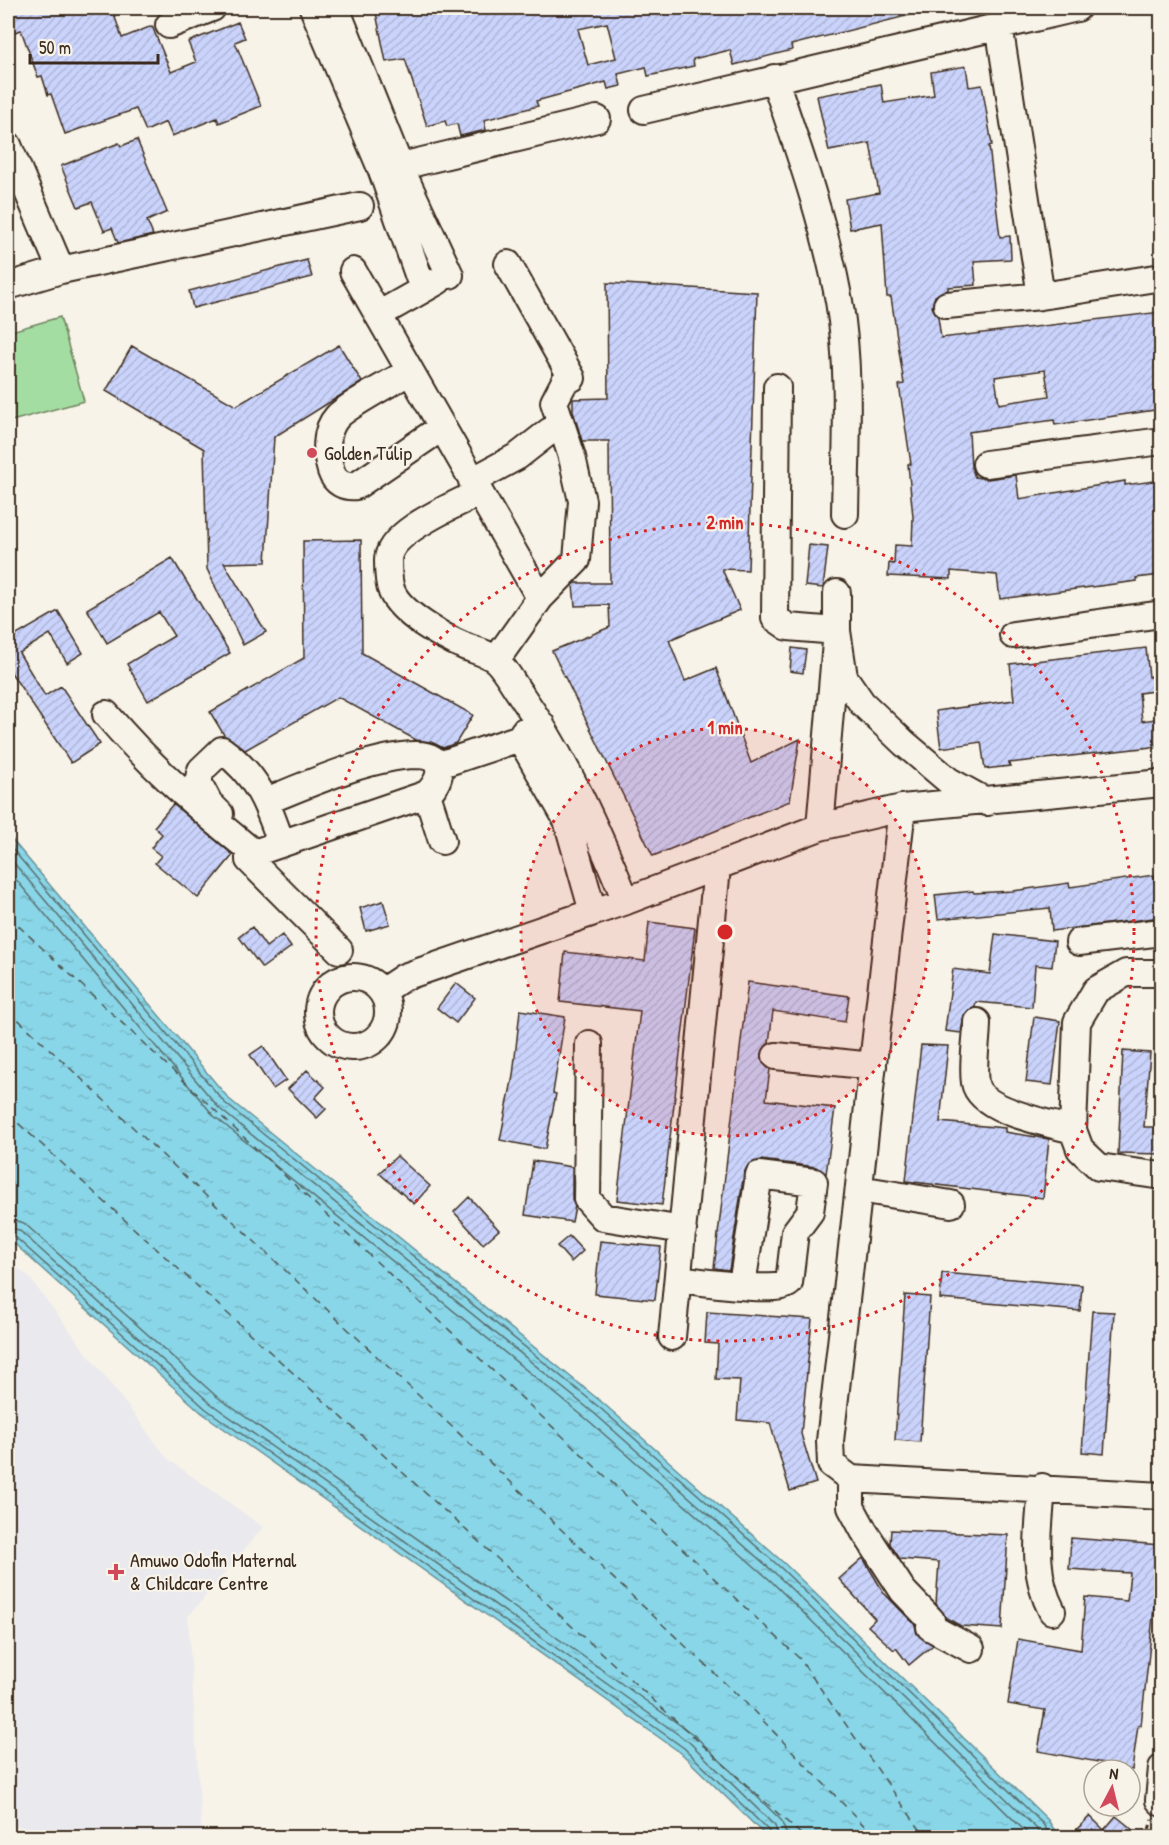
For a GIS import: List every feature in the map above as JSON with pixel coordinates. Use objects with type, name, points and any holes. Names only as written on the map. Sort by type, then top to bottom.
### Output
[{"type":"street","points":[[169,25],[212,8]]},
{"type":"street","points":[[313,8],[391,169],[455,276],[423,289],[378,315]]},
{"type":"street","points":[[336,8],[391,169],[423,289]]},
{"type":"street","points":[[644,110],[1077,8]]},
{"type":"street","points":[[999,25],[1041,296]]},
{"type":"street","points":[[774,78],[810,184],[839,302],[847,403],[845,514]]},
{"type":"street","points":[[391,169],[597,119]]},
{"type":"street","points":[[8,145],[61,270]]},
{"type":"street","points":[[8,286],[61,270],[360,206]]},
{"type":"street","points":[[496,660],[540,598],[577,560],[582,501],[572,458],[554,402],[567,377],[572,378],[508,264]]},
{"type":"street","points":[[353,271],[540,598]]},
{"type":"street","points":[[947,305],[1041,296],[1161,277]]},
{"type":"street","points":[[410,371],[337,417],[327,439],[326,453],[333,477],[339,484],[356,486],[441,428]]},
{"type":"street","points":[[777,387],[775,618],[788,627],[837,631]]},
{"type":"street","points":[[550,431],[475,487],[405,532],[390,547],[387,560],[392,591],[401,604],[423,623],[460,645],[496,660],[530,731],[567,820],[593,912]]},
{"type":"street","points":[[986,464],[1161,441]]},
{"type":"street","points":[[820,827],[837,631],[837,592]]},
{"type":"street","points":[[1013,635],[1161,614]]},
{"type":"street","points":[[837,631],[844,677],[862,703],[949,781],[987,802]]},
{"type":"street","points":[[106,714],[136,749],[191,803],[249,849],[253,856]]},
{"type":"street","points":[[439,765],[530,731]]},
{"type":"street","points":[[530,731],[598,832],[626,901]]},
{"type":"street","points":[[281,843],[266,801],[241,764],[222,750],[201,770],[198,782],[209,803],[253,856],[339,950]]},
{"type":"street","points":[[253,856],[281,843],[428,794],[437,785],[441,776],[439,765],[425,755],[396,759],[352,769],[266,801]]},
{"type":"street","points":[[383,991],[404,977],[626,901],[820,827],[902,808],[987,802],[1161,783]]},
{"type":"street","points":[[428,794],[442,841]]},
{"type":"street","points":[[902,808],[830,1441],[831,1464],[850,1479],[1042,1487],[1161,1496]]},
{"type":"street","points":[[672,1337],[717,867]]},
{"type":"street","points":[[1079,942],[1161,932]]},
{"type":"street","points":[[1161,973],[1126,973],[1096,990],[1086,1006],[1077,1023],[1073,1130],[1080,1149],[1099,1167],[1161,1176]]},
{"type":"street","points":[[977,1022],[975,1084],[981,1095],[1004,1110],[1073,1130]]},
{"type":"street","points":[[589,1044],[587,1199],[603,1217],[683,1230]]},
{"type":"street","points":[[776,1056],[873,1066]]},
{"type":"street","points":[[678,1280],[779,1288],[789,1282],[795,1232],[810,1212],[814,1182],[759,1175],[742,1285]]},
{"type":"street","points":[[859,1189],[951,1204]]},
{"type":"street","points":[[850,1479],[851,1507],[903,1591],[931,1620],[930,1627],[971,1649]]},
{"type":"street","points":[[1042,1487],[1036,1559],[1042,1593],[1052,1611]]},
{"type":"street","points":[[1161,1768],[1159,1800],[1161,1803]]},
{"type":"shaded area","name":"Amuwo Odofin Maternal & Childcare Centre","points":[[8,1262],[28,1276],[168,1459],[263,1527],[188,1617],[202,1837],[106,1837],[8,1825]]},
{"type":"green space","points":[[60,317],[84,401],[8,422],[8,332]]},
{"type":"water","points":[[8,835],[229,1099],[604,1404],[785,1564],[1048,1820],[1059,1837],[767,1837],[681,1753],[202,1413],[8,1238]]},
{"type":"building","points":[[8,8],[112,8],[122,38],[152,26],[171,72],[196,62],[188,42],[238,22],[245,38],[235,42],[261,106],[219,123],[217,118],[172,136],[166,122],[146,131],[136,109],[65,134],[51,94],[48,95],[42,76],[38,77],[21,30],[12,33],[8,20]]},
{"type":"building","points":[[393,8],[668,8],[669,11],[683,8],[921,8],[922,12],[791,45],[792,50],[734,65],[730,50],[693,59],[694,66],[648,76],[646,67],[618,74],[621,86],[608,89],[606,82],[536,101],[538,106],[484,120],[486,130],[460,136],[457,124],[447,126],[445,121],[427,126],[405,59],[386,62],[376,13]],"holes":[[[607,23],[616,58],[588,65],[578,29]]]},
{"type":"building","points":[[966,66],[969,87],[982,85],[992,145],[989,146],[1000,237],[1010,236],[1011,259],[974,261],[976,285],[948,287],[948,290],[935,296],[932,307],[938,317],[941,338],[1161,312],[1161,409],[1055,425],[1054,420],[969,432],[971,467],[975,477],[988,479],[1016,475],[1019,499],[1125,481],[1125,485],[1161,480],[1161,575],[1136,578],[1137,581],[1000,599],[997,575],[951,571],[951,579],[888,576],[889,563],[894,564],[895,545],[912,546],[913,517],[908,464],[911,464],[899,385],[904,384],[891,297],[887,297],[882,223],[850,229],[845,199],[879,193],[870,143],[829,151],[817,96],[881,84],[884,103],[934,95],[931,72]],"holes":[[[1045,370],[1049,396],[999,404],[995,377]]]},
{"type":"building","points":[[137,140],[167,212],[147,221],[153,235],[118,243],[112,228],[104,231],[92,202],[78,207],[61,166],[119,143],[121,146]]},
{"type":"building","points":[[307,260],[312,277],[193,308],[189,291]]},
{"type":"building","points":[[607,283],[757,292],[748,570],[722,569],[740,610],[669,640],[685,681],[716,668],[751,763],[800,739],[790,801],[653,856],[552,651],[610,627],[609,605],[575,606],[573,585],[576,583],[610,583],[609,441],[582,441],[573,411],[573,399],[608,398]]},
{"type":"building","points":[[339,345],[362,382],[274,437],[266,562],[224,563],[266,632],[243,645],[207,569],[204,449],[106,391],[132,346],[236,406]]},
{"type":"building","points":[[361,540],[362,653],[473,715],[456,743],[443,748],[431,742],[416,740],[338,697],[245,750],[224,735],[210,712],[304,658],[303,541]]},
{"type":"building","points":[[809,545],[828,547],[823,588],[805,586]]},
{"type":"building","points":[[172,558],[230,653],[148,701],[127,664],[174,636],[159,612],[107,643],[87,609]]},
{"type":"building","points":[[58,611],[83,653],[67,663],[50,634],[19,653],[45,696],[61,686],[100,744],[71,763],[8,668],[8,634],[10,639]]},
{"type":"building","points":[[792,648],[806,650],[803,673],[790,671]]},
{"type":"building","points":[[1146,648],[1149,677],[1160,675],[1161,690],[1139,693],[1142,721],[1155,719],[1160,746],[1009,763],[1010,766],[985,769],[981,742],[941,748],[936,711],[1014,700],[1010,664]]},
{"type":"building","points":[[173,804],[233,855],[198,898],[155,863],[161,856],[151,848],[162,834],[154,827]]},
{"type":"building","points":[[1154,875],[1158,902],[1161,902],[1161,917],[1052,931],[1050,908],[938,919],[935,895],[973,891],[974,893],[1013,891],[1069,883],[1070,887]]},
{"type":"building","points":[[383,901],[390,924],[366,931],[360,908]]},
{"type":"building","points":[[649,922],[695,928],[662,1205],[617,1200],[640,1011],[560,1002],[565,952],[645,961]]},
{"type":"building","points":[[252,927],[266,947],[282,935],[291,947],[262,968],[239,937]]},
{"type":"building","points":[[995,934],[1055,941],[1052,967],[1035,965],[1032,1007],[976,1002],[975,1007],[964,1015],[961,1033],[945,1031],[953,969],[990,974]]},
{"type":"building","points":[[748,982],[849,996],[845,1022],[773,1011],[769,1043],[761,1055],[763,1063],[770,1069],[766,1100],[835,1108],[826,1174],[816,1167],[761,1160],[748,1165],[744,1173],[729,1270],[714,1268]]},
{"type":"building","points":[[456,983],[475,998],[456,1023],[437,1008]]},
{"type":"building","points":[[520,1010],[565,1017],[553,1093],[556,1094],[545,1149],[500,1140],[513,1076]]},
{"type":"building","points":[[1034,1017],[1060,1021],[1052,1085],[1026,1082]]},
{"type":"building","points":[[921,1045],[948,1046],[940,1122],[1005,1128],[1005,1132],[1049,1139],[1043,1198],[906,1181]]},
{"type":"building","points":[[263,1046],[286,1080],[273,1089],[250,1055]]},
{"type":"building","points":[[1123,1051],[1150,1053],[1144,1127],[1161,1127],[1161,1154],[1118,1153]]},
{"type":"building","points":[[307,1070],[325,1087],[315,1098],[326,1109],[317,1118],[288,1089]]},
{"type":"building","points":[[397,1156],[430,1186],[414,1204],[379,1173]]},
{"type":"building","points":[[533,1161],[572,1167],[572,1199],[575,1206],[572,1222],[525,1215]]},
{"type":"building","points":[[469,1197],[499,1230],[483,1244],[454,1212]]},
{"type":"building","points":[[569,1236],[583,1251],[571,1262],[557,1246]]},
{"type":"building","points":[[600,1241],[661,1247],[655,1300],[595,1294]]},
{"type":"building","points":[[942,1273],[1082,1285],[1080,1311],[940,1299]]},
{"type":"building","points":[[905,1295],[930,1297],[920,1442],[895,1440]]},
{"type":"building","points":[[1092,1311],[1114,1312],[1104,1454],[1082,1452]]},
{"type":"building","points":[[707,1312],[812,1319],[801,1434],[816,1483],[790,1491],[770,1423],[737,1420],[740,1380],[716,1379],[718,1344],[705,1343]]},
{"type":"building","points":[[891,1530],[1008,1535],[1002,1629],[961,1626],[946,1618],[936,1604],[939,1562],[900,1559],[890,1544]]},
{"type":"building","points":[[1071,1538],[1161,1545],[1141,1725],[1138,1725],[1134,1758],[1082,1759],[1038,1751],[1045,1710],[1008,1704],[1018,1639],[1081,1650],[1085,1597],[1127,1601],[1130,1573],[1069,1569]]},
{"type":"building","points":[[863,1558],[884,1593],[915,1625],[917,1634],[933,1645],[909,1665],[896,1648],[894,1650],[868,1626],[875,1619],[839,1579]]},
{"type":"building","points":[[1088,1818],[1092,1818],[1104,1830],[1114,1818],[1118,1818],[1143,1838],[1068,1838]]},
{"type":"ferry route","points":[[8,916],[799,1658],[926,1838]]},
{"type":"ferry route","points":[[8,1010],[744,1701],[876,1838]]},
{"type":"ferry route","points":[[8,1114],[805,1838]]},
{"type":"place","name":"Golden Tulip","points":[[312,453]]},
{"type":"place","name":"Amuwo Odofin Maternal & Childcare Centre","points":[[116,1572]]}]
